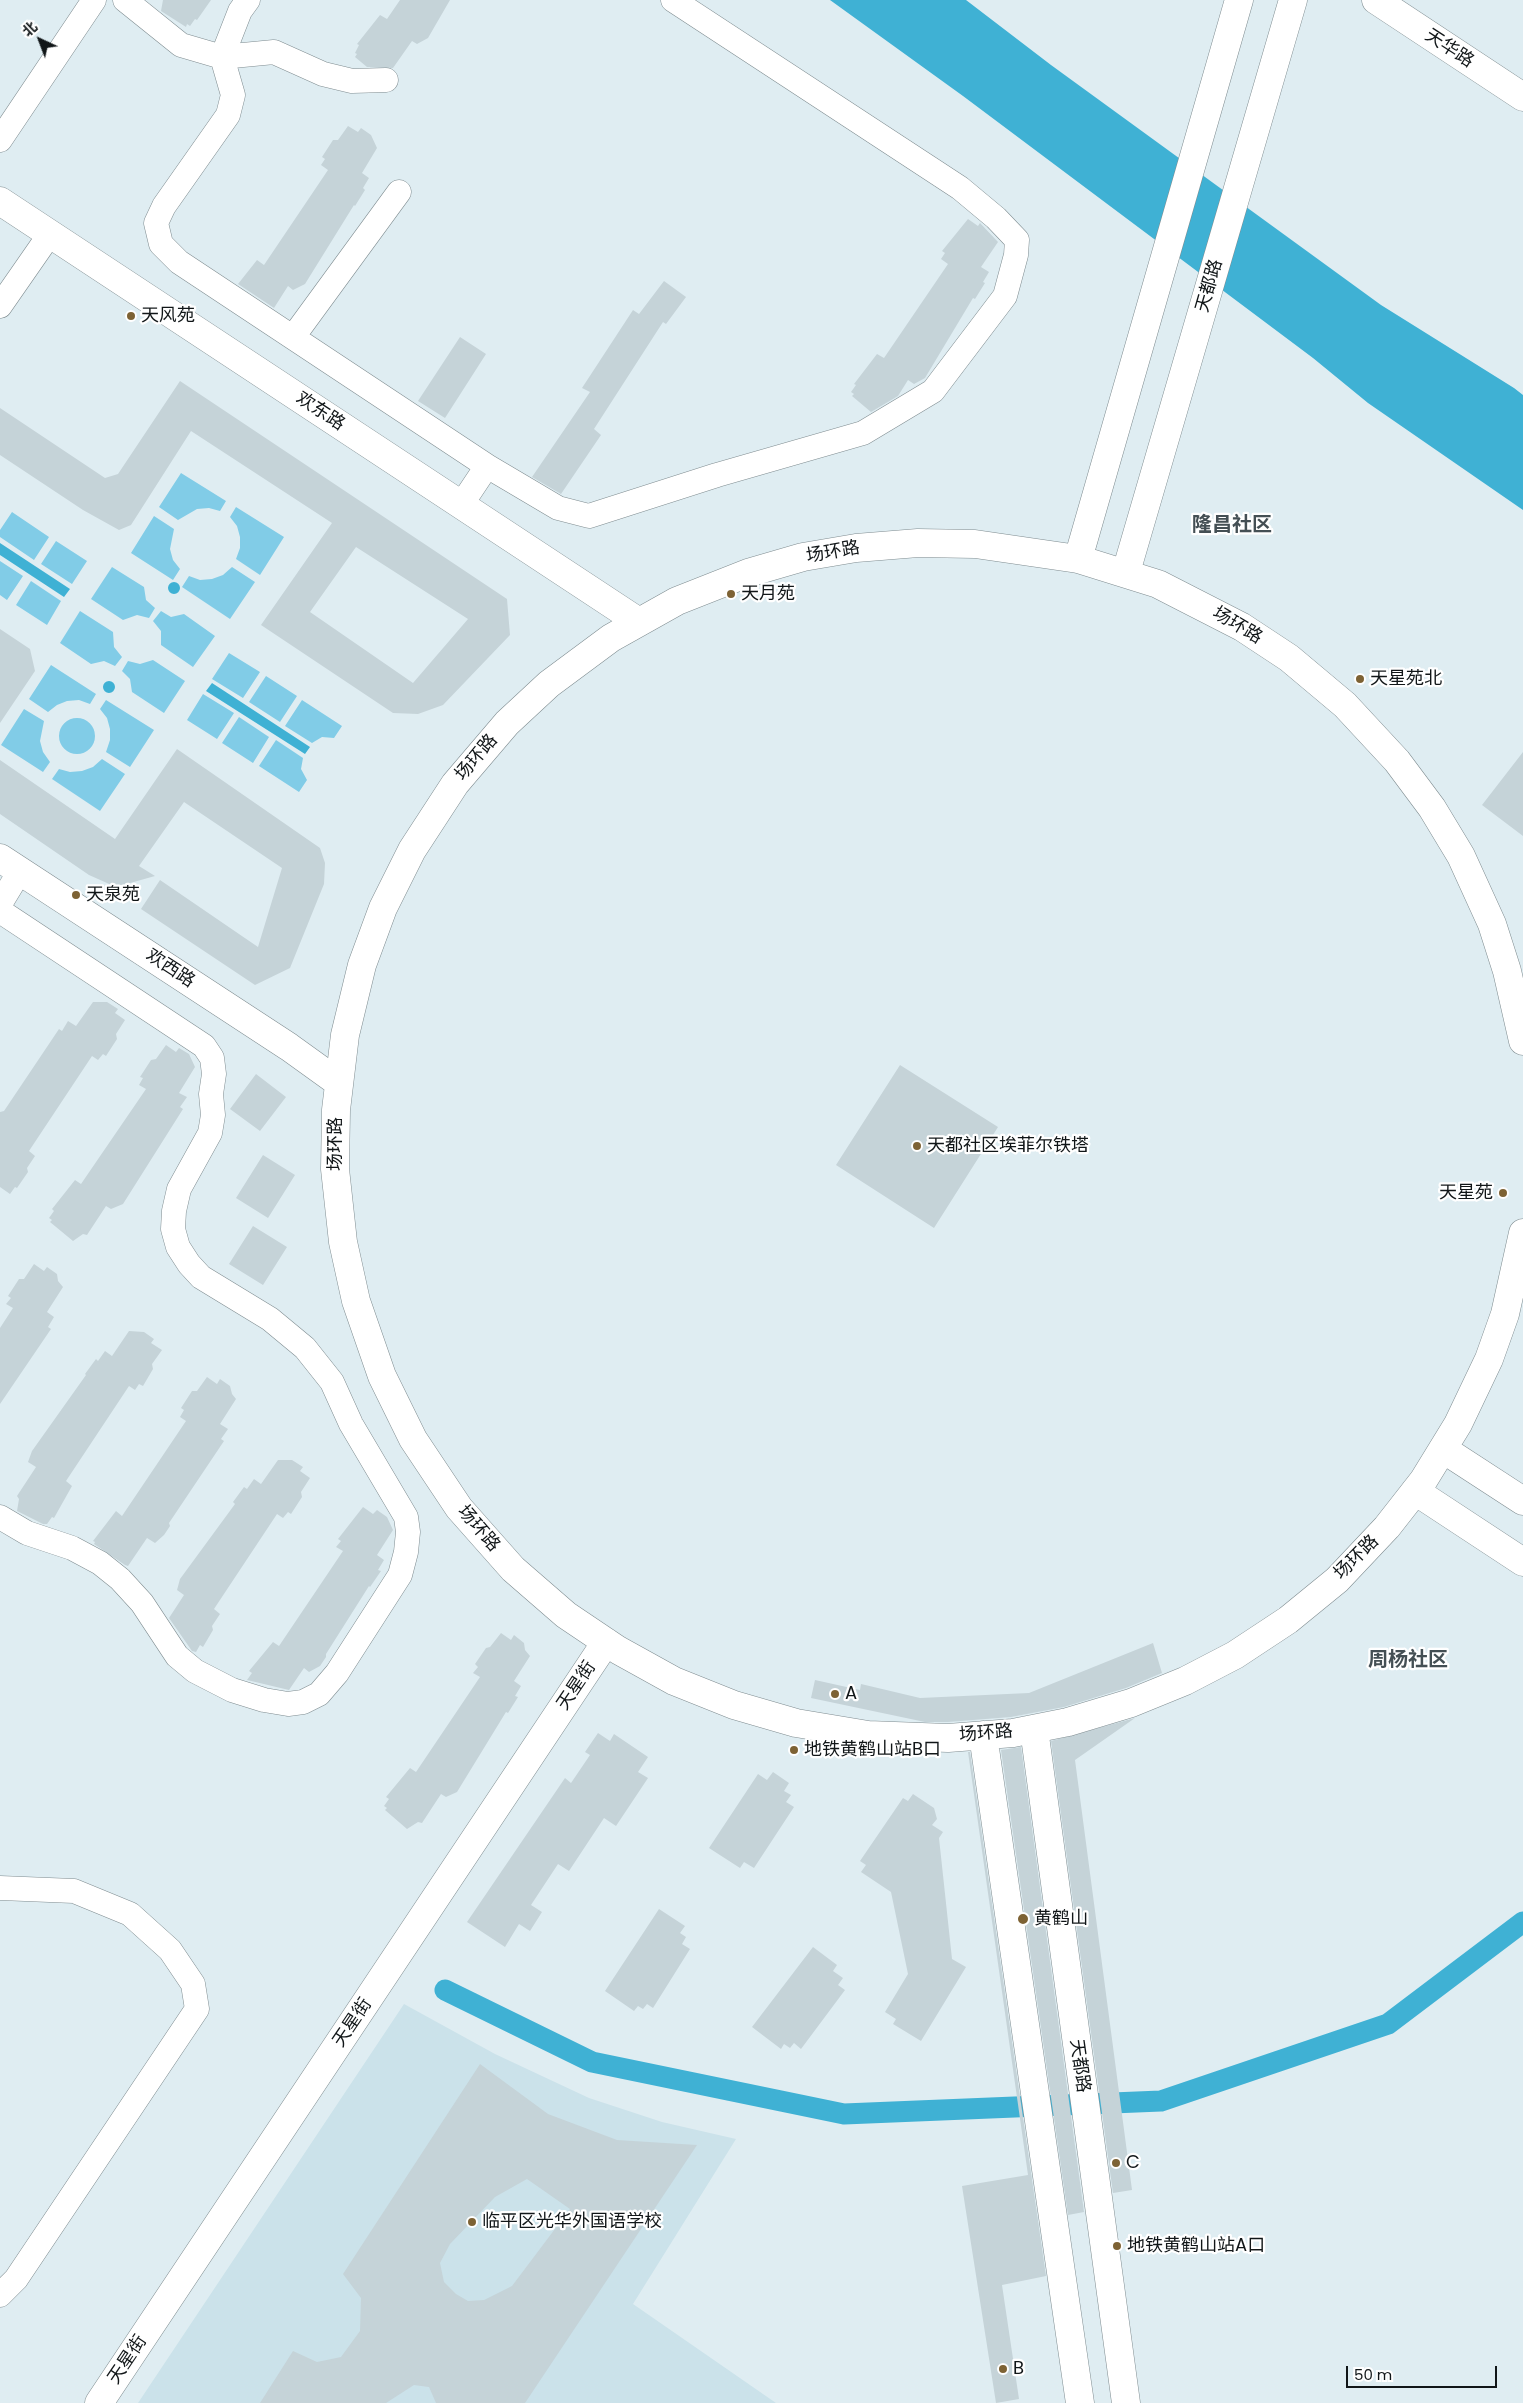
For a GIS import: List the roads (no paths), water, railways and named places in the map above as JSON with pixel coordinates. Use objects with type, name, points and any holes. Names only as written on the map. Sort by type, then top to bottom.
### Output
[{"type":"main road","points":[[1078,559],[1202,134],[1239,0]]},
{"type":"main road","name":"天都路","points":[[1126,572],[1293,0]]},
{"type":"main road","name":"天华路","points":[[1376,0],[1523,97]]},
{"type":"main road","name":"欢东路","points":[[0,201],[639,622]]},
{"type":"main road","name":"场环路","points":[[1523,1041],[1508,971],[1492,924],[1461,856],[1432,808],[1397,761],[1345,705],[1289,658],[1242,627],[1158,584],[1126,572],[1078,559],[975,544],[918,543],[856,548],[803,557],[748,573],[677,602],[639,622],[612,638],[549,684],[514,716],[455,784],[412,850],[383,908],[362,965],[345,1035],[336,1110],[335,1169],[343,1242],[356,1301],[382,1376],[413,1439],[459,1508],[513,1569],[566,1615],[606,1642],[674,1681],[734,1705],[796,1723],[868,1735],[948,1738],[1034,1729],[1068,1722],[1132,1704],[1185,1681],[1235,1655],[1288,1620],[1336,1580],[1387,1527],[1415,1491],[1443,1449],[1458,1424],[1488,1359],[1505,1314],[1523,1233]]},
{"type":"main road","name":"欢西路","points":[[10,864],[289,1047],[339,1083]]},
{"type":"main road","points":[[1443,1449],[1523,1501]]},
{"type":"main road","points":[[1415,1491],[1523,1562]]},
{"type":"main road","name":"天星街","points":[[99,2403],[606,1642]]},
{"type":"main road","name":"天都路","points":[[1034,1729],[1126,2403]]},
{"type":"main road","points":[[983,1735],[1080,2403]]},
{"type":"street","points":[[0,140],[94,0]]},
{"type":"street","points":[[125,0],[181,45],[222,58],[274,52],[324,74],[352,81],[386,80]]},
{"type":"street","points":[[248,0],[240,11],[222,58],[233,95],[228,115],[164,206],[156,223],[161,244],[179,262],[486,466],[558,508],[589,516],[717,475],[863,433],[933,392],[1005,296],[1016,255],[1017,240],[996,218],[960,188],[673,0]]},
{"type":"street","points":[[293,338],[399,192]]},
{"type":"street","points":[[0,306],[50,234]]},
{"type":"street","points":[[461,505],[486,466]]},
{"type":"street","points":[[0,904],[10,864]]},
{"type":"street","points":[[0,911],[204,1046],[212,1058],[214,1074],[211,1094],[214,1115],[210,1133],[179,1189],[174,1211],[173,1229],[178,1247],[189,1264],[201,1277],[270,1319],[306,1348],[332,1382],[351,1424],[406,1517],[408,1532],[406,1552],[400,1575],[337,1673],[319,1694],[303,1702],[288,1704],[264,1700],[232,1690],[195,1671],[177,1656],[142,1603],[120,1579],[100,1563],[72,1548],[27,1533],[0,1517]]},
{"type":"street","points":[[0,1888],[74,1891],[130,1914],[170,1950],[193,1984],[197,2008],[16,2279],[0,2295]]},
{"type":"waterway","points":[[445,1990],[592,2062],[844,2114],[1161,2101],[1388,2024],[1523,1922]]},
{"type":"place","name":"天风苑","points":[[131,316]]},
{"type":"place","name":"天月苑","points":[[731,594]]},
{"type":"place","name":"天星苑北","points":[[1360,679]]},
{"type":"place","name":"天泉苑","points":[[76,895]]},
{"type":"place","name":"天都社区埃菲尔铁塔","points":[[917,1146]]},
{"type":"place","name":"天星苑","points":[[1503,1193]]},
{"type":"place","name":"A","points":[[835,1694]]},
{"type":"place","name":"地铁黄鹤山站B口","points":[[794,1750]]},
{"type":"place","name":"黄鹤山","points":[[1023,1919]]},
{"type":"place","name":"C","points":[[1116,2163]]},
{"type":"place","name":"临平区光华外国语学校","points":[[472,2222]]},
{"type":"place","name":"地铁黄鹤山站A口","points":[[1117,2246]]},
{"type":"place","name":"B","points":[[1003,2369]]},
{"type":"district","name":"隆昌社区","points":[[1232,526]]},
{"type":"district","name":"周杨社区","points":[[1408,1661]]}]
